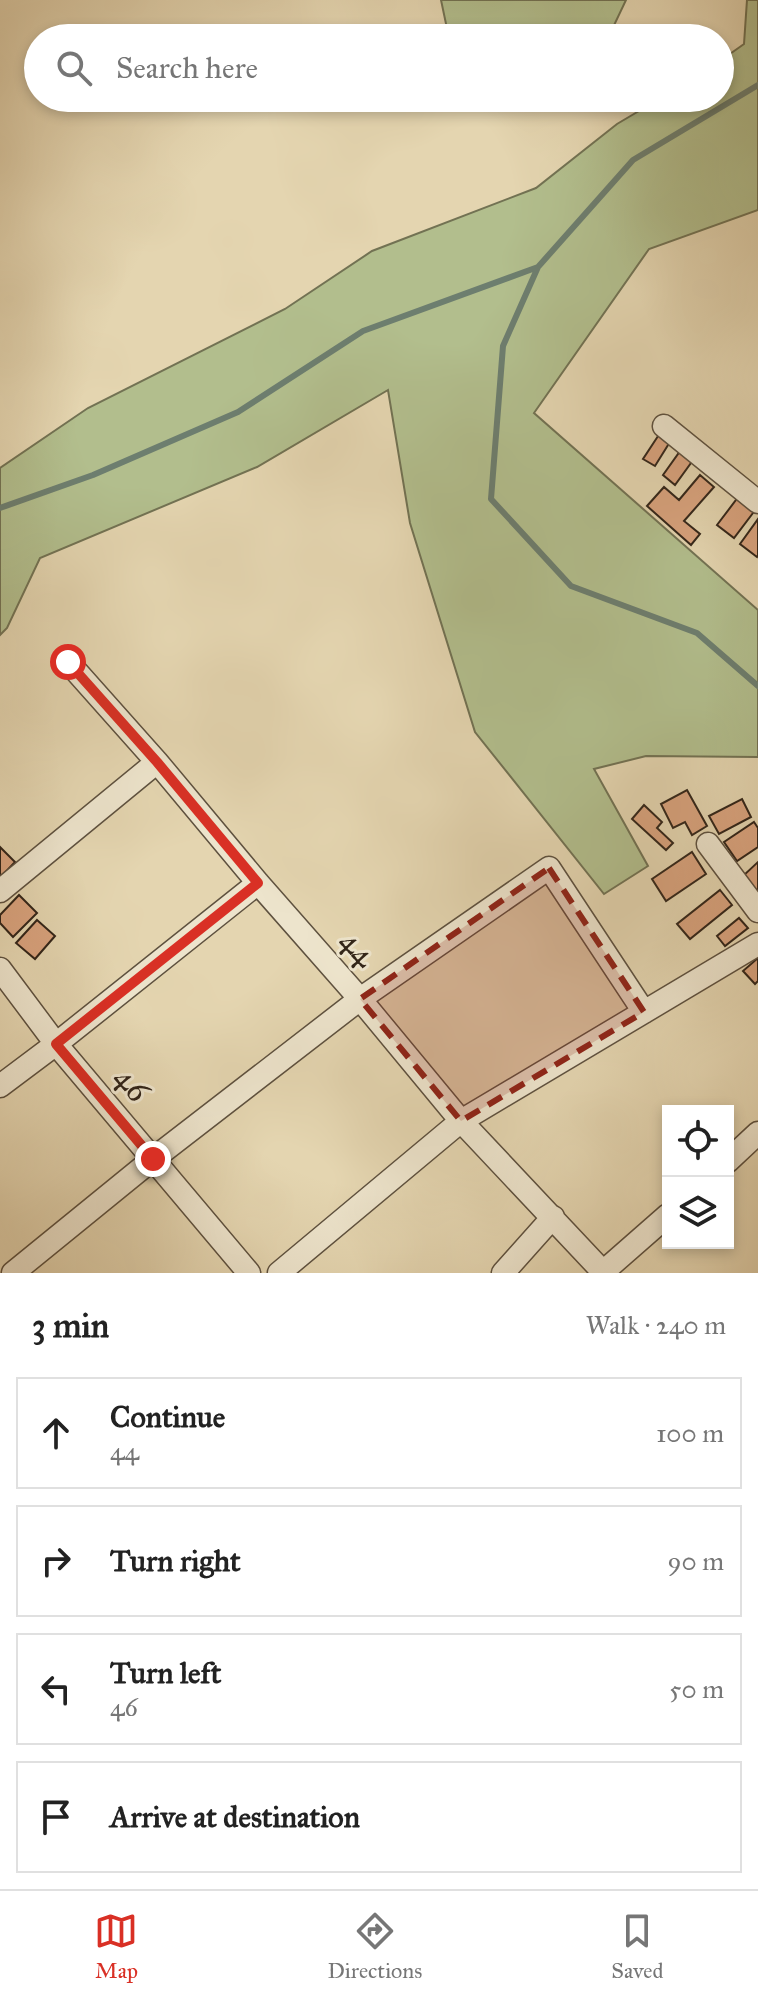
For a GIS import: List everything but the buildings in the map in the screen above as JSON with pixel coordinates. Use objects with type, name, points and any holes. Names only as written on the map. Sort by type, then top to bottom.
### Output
[{"type":"street","points":[[664,426],[758,502]]},
{"type":"street","name":"44","points":[[68,662],[360,999],[461,1121],[603,1272]]},
{"type":"street","points":[[0,891],[157,762]]},
{"type":"street","points":[[708,844],[758,911]]},
{"type":"street","points":[[13,1273],[153,1159],[360,999],[549,868],[644,1012]]},
{"type":"street","points":[[0,1086],[258,883]]},
{"type":"street","points":[[279,1273],[461,1121],[758,944]]},
{"type":"street","name":"46","points":[[0,969],[56,1044],[249,1273]]},
{"type":"street","points":[[734,1155],[758,1133]]},
{"type":"street","points":[[503,1273],[553,1217]]},
{"type":"street","points":[[603,1272],[662,1220]]},
{"type":"highlighted area","points":[[549,868],[644,1012],[461,1121],[360,999]]},
{"type":"green space","points":[[441,0],[626,0],[615,24],[446,24]]},
{"type":"green space","points":[[747,0],[758,0],[758,210],[649,249],[534,413],[758,610],[758,757],[646,756],[594,769],[648,866],[604,894],[475,732],[410,523],[388,390],[257,467],[40,558],[7,628],[0,635],[0,468],[88,408],[285,309],[372,251],[536,188],[617,124],[637,112],[734,112],[734,51],[744,44]]},
{"type":"waterway","points":[[734,99],[758,85]]},
{"type":"waterway","points":[[713,112],[633,160],[538,267],[503,346],[491,499],[571,586],[697,633],[758,686]]},
{"type":"waterway","points":[[0,508],[93,475],[238,412],[363,331],[538,267]]},
{"type":"route","points":[[68,662],[258,883],[56,1044],[153,1159]]}]
